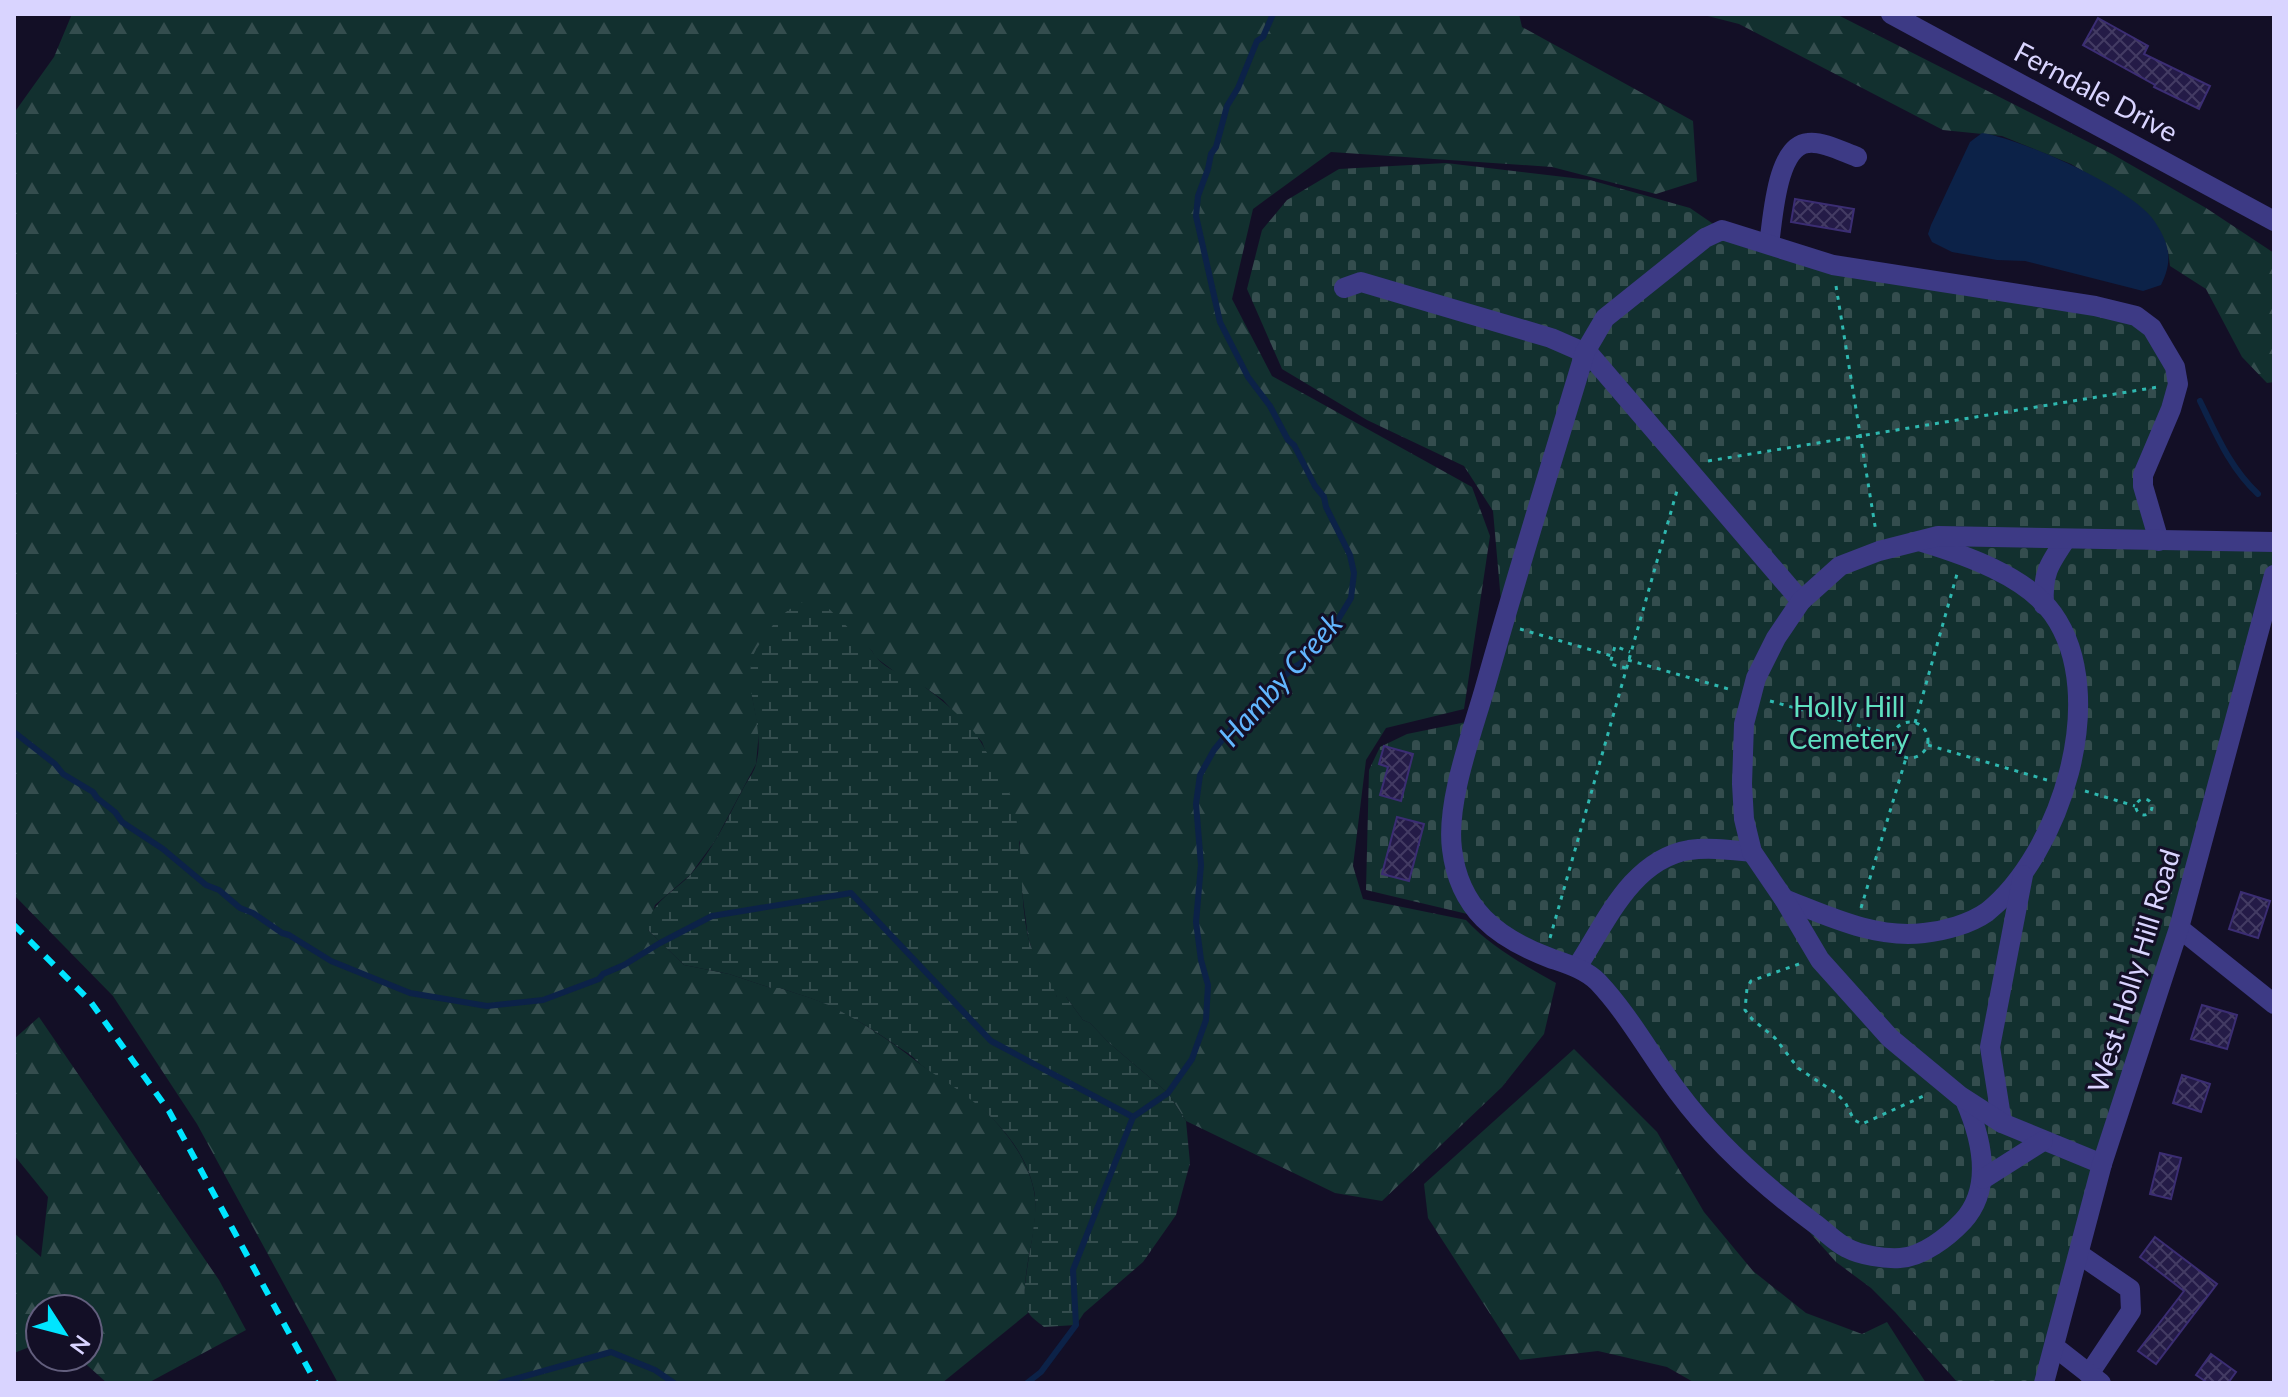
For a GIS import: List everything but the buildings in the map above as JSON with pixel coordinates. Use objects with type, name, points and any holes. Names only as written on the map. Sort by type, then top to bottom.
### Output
[{"type":"street","name":"Ferndale Drive","points":[[1891,14],[2274,221]]},
{"type":"street","points":[[1769,244],[1780,178],[1786,160],[1796,147],[1807,143],[1822,145],[1857,157]]},
{"type":"street","points":[[1965,1100],[1976,1125],[1983,1179],[1969,1214],[1955,1230],[1915,1255],[1899,1258],[1847,1248],[1779,1198],[1723,1144],[1679,1094],[1596,980],[1577,967],[1501,935],[1480,917],[1461,885],[1452,851],[1451,816],[1503,624],[1585,352],[1605,318],[1705,238],[1722,230],[1833,265],[2095,306],[2136,316],[2152,328],[2164,345],[2175,367],[2178,384],[2171,409],[2143,475],[2143,486],[2159,541]]},
{"type":"street","points":[[1344,288],[1361,282],[1551,338],[1590,355],[1801,601]]},
{"type":"street","points":[[2102,1164],[2002,1123],[1965,1100],[1890,1038],[1817,956],[1752,852],[1744,819],[1744,724],[1756,678],[1776,638],[1801,601],[1840,566],[1879,551],[1938,536],[2274,542]]},
{"type":"street","points":[[2044,605],[2046,570],[2066,539]]},
{"type":"street","points":[[1784,899],[1881,933],[1923,934],[1960,925],[1985,913],[2013,887],[2039,851],[2067,785],[2076,730],[2076,686],[2069,646],[2053,613],[2007,577],[1979,561],[1918,541]]},
{"type":"street","name":"West Holly Hill Road","points":[[2044,1383],[2102,1164],[2179,928],[2268,625],[2274,575]]},
{"type":"street","points":[[1577,967],[1637,876],[1655,863],[1687,850],[1713,848],[1752,852]]},
{"type":"street","points":[[2002,1123],[1990,1047],[2024,872]]},
{"type":"street","points":[[2179,928],[2274,1004]]},
{"type":"street","points":[[1983,1179],[2043,1141]]},
{"type":"street","points":[[2055,1347],[2095,1379],[2131,1311],[2130,1289],[2079,1254]]},
{"type":"path","points":[[1833,265],[1879,551]]},
{"type":"path","points":[[1545,956],[1684,465],[2178,384]]},
{"type":"path","points":[[1915,723],[1962,555]]},
{"type":"path","points":[[1503,624],[1612,656]]},
{"type":"path","points":[[1626,668],[1610,664],[1612,656],[1615,646],[1630,652]]},
{"type":"path","points":[[1628,660],[1893,735]]},
{"type":"path","points":[[1915,723],[1927,732],[1928,745],[1917,757],[1906,758],[1896,752],[1893,735],[1900,725],[1915,723]]},
{"type":"path","points":[[1928,745],[2135,806]]},
{"type":"path","points":[[1856,925],[1906,758]]},
{"type":"path","points":[[2144,798],[2152,807],[2148,814],[2142,815],[2135,806],[2144,798]]},
{"type":"path","points":[[1817,956],[1751,981],[1745,1000],[1745,1010],[1752,1019],[1775,1038],[1798,1068],[1837,1094],[1854,1120],[1862,1124],[1948,1086]]},
{"type":"green space","points":[[72,14],[1519,14],[1522,27],[1693,121],[1697,181],[1656,194],[1552,167],[1331,152],[1253,209],[1232,299],[1272,376],[1472,487],[1490,536],[1464,709],[1386,728],[1366,760],[1353,866],[1363,899],[1466,920],[1497,947],[1556,983],[1544,1034],[1502,1087],[1382,1201],[1335,1193],[1186,1121],[1168,1093],[1083,1020],[1066,997],[1057,997],[1033,953],[1020,876],[1020,843],[982,742],[943,700],[903,678],[861,642],[757,648],[752,662],[752,696],[759,731],[756,764],[715,841],[690,875],[655,905],[648,930],[684,965],[780,988],[843,1012],[943,1077],[989,1115],[1015,1146],[1031,1180],[1035,1198],[1025,1286],[1028,1313],[942,1383],[338,1383],[197,1124],[113,996],[14,895],[14,113],[54,57]]},
{"type":"green space","points":[[1700,14],[1836,14],[2112,154],[2206,208],[2274,253],[2274,382],[2267,383],[2242,357],[2206,289],[2170,266],[2168,251],[2123,195],[2071,164],[2002,136],[1943,130],[1739,24]]},
{"type":"green space","name":"Holly Hill Cemetery","points":[[1446,163],[1590,180],[1690,208],[1722,230],[1757,240],[2135,316],[2175,367],[2147,460],[2159,540],[2274,542],[2274,575],[2044,1383],[1958,1383],[1895,1312],[1871,1288],[1836,1262],[1779,1198],[1721,1141],[1596,980],[1480,917],[1366,890],[1369,770],[1380,747],[1407,734],[1476,720],[1503,624],[1493,511],[1464,466],[1367,420],[1282,369],[1247,289],[1262,230],[1287,200],[1339,169]]},
{"type":"green space","points":[[808,600],[823,603],[883,664],[926,688],[957,713],[977,736],[1011,797],[1018,831],[1028,937],[1057,997],[1066,997],[1083,1020],[1168,1093],[1186,1121],[1190,1163],[1176,1215],[1143,1262],[1084,1313],[1076,1325],[1044,1327],[1027,1310],[1025,1287],[1034,1220],[1034,1190],[1019,1152],[978,1106],[909,1054],[835,1008],[780,988],[684,965],[648,930],[649,920],[657,905],[691,874],[706,855],[754,771],[758,738],[750,673],[753,656],[780,617]]},
{"type":"green space","points":[[39,1017],[219,1280],[246,1330],[148,1383],[107,1383],[96,1373],[104,1373],[104,1293],[24,1293],[24,1349],[14,1353],[14,1233],[41,1257],[48,1197],[14,1155],[14,1039]]},
{"type":"green space","points":[[1574,1049],[1657,1132],[1704,1212],[1753,1271],[1806,1313],[1862,1334],[1887,1322],[1926,1383],[1695,1383],[1667,1367],[1598,1351],[1520,1360],[1428,1218],[1424,1184]]},
{"type":"water","points":[[1982,133],[2023,145],[2075,167],[2101,180],[2143,209],[2155,222],[2167,246],[2167,268],[2161,285],[2143,291],[2025,261],[1997,260],[1952,252],[1932,242],[1928,234],[1931,225],[1970,142]]},
{"type":"waterway","name":"Hamby Creek","points":[[1027,1383],[1041,1372],[1076,1325],[1073,1270],[1133,1117],[1168,1093],[1192,1059],[1206,1020],[1208,985],[1196,922],[1201,865],[1196,804],[1200,775],[1214,750],[1236,723],[1330,633],[1351,598],[1354,573],[1350,555],[1324,497],[1270,406],[1248,377],[1220,322],[1196,216],[1198,196],[1227,106],[1273,14]]},
{"type":"waterway","points":[[2200,401],[2232,462],[2258,494]]},
{"type":"waterway","points":[[14,732],[63,774],[93,792],[122,822],[240,908],[331,961],[410,993],[487,1006],[543,1000],[599,979],[603,974],[712,916],[851,893],[991,1041],[1133,1117]]},
{"type":"waterway","name":"Hamby Creek","points":[[500,1383],[611,1352],[655,1370],[674,1383]]},
{"type":"railway","points":[[14,925],[90,1001],[169,1111],[316,1383]]}]
